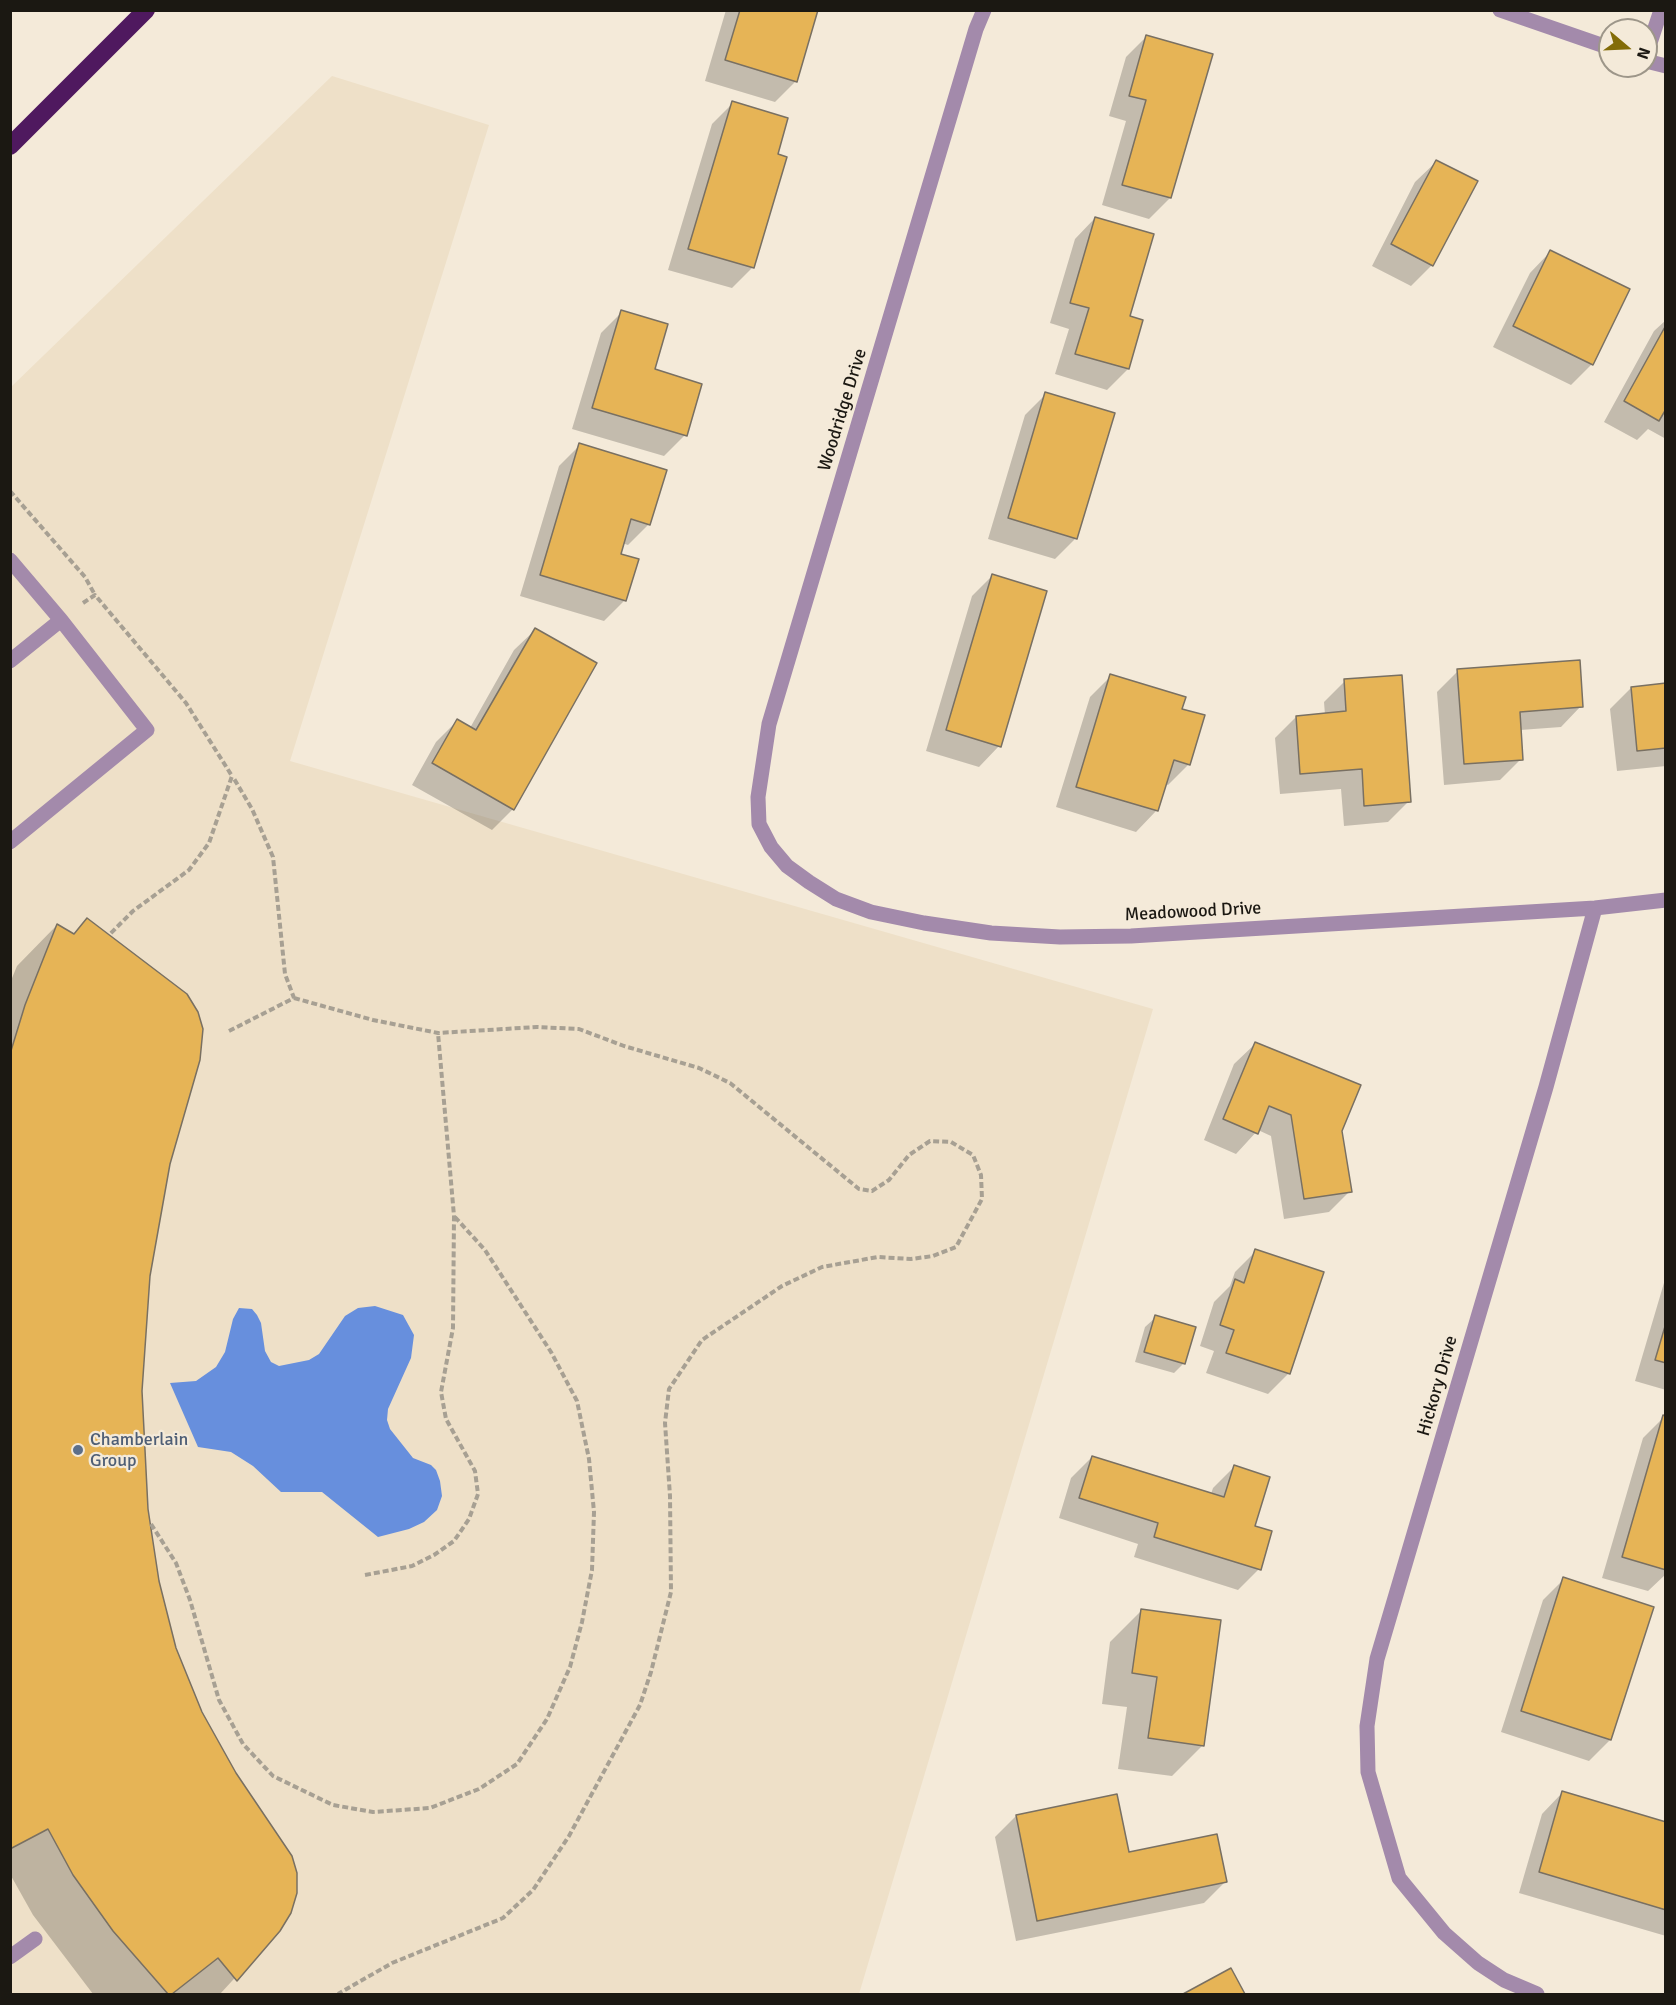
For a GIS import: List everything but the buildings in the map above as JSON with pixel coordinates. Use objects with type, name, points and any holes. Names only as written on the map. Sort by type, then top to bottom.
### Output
[{"type":"highway","points":[[10,146],[146,10]]},
{"type":"street","name":"Woodridge Drive","points":[[759,824],[758,797],[769,724],[976,29],[984,10]]},
{"type":"street","points":[[1500,10],[1598,44]]},
{"type":"street","points":[[10,560],[61,620],[147,730],[10,842]]},
{"type":"street","points":[[10,661],[61,620]]},
{"type":"street","name":"Meadowood Drive","points":[[759,824],[771,847],[787,866],[836,899],[871,912],[991,933],[1060,937],[1131,936],[1596,908],[1665,900]]},
{"type":"street","name":"Hickory Drive","points":[[1537,1995],[1504,1980],[1478,1963],[1444,1933],[1399,1878],[1368,1772],[1367,1726],[1377,1659],[1543,1098],[1596,908]]},
{"type":"street","points":[[10,1957],[34,1939]]},
{"type":"path","points":[[10,491],[85,577],[94,595]]},
{"type":"path","points":[[232,776],[252,808],[273,857],[285,974],[294,998]]},
{"type":"path","points":[[229,1031],[294,998],[373,1020],[438,1033],[537,1027],[579,1029],[624,1046],[699,1068],[730,1083],[859,1189],[872,1191],[889,1180],[909,1155],[930,1141],[951,1143],[973,1155],[981,1174],[982,1199],[956,1247],[933,1256],[878,1257],[822,1267],[782,1286],[702,1340],[669,1389],[665,1423],[670,1496],[671,1592],[651,1672],[640,1705],[568,1836],[533,1890],[503,1917],[392,1963],[338,1995]]},
{"type":"path","points":[[365,1575],[412,1566],[435,1555],[454,1541],[469,1519],[478,1494],[475,1471],[446,1419],[441,1392],[453,1328],[454,1216],[438,1033]]},
{"type":"path","points":[[151,1524],[176,1563],[190,1600],[219,1700],[243,1744],[273,1776],[333,1805],[374,1812],[430,1808],[479,1789],[517,1764],[547,1719],[570,1667],[582,1622],[592,1570],[594,1512],[589,1459],[577,1401],[551,1352],[485,1250],[454,1216]]},
{"type":"shaded area","points":[[332,76],[489,125],[290,761],[1153,1009],[859,1994],[11,1994],[11,387]]},
{"type":"water","points":[[375,1306],[403,1315],[414,1335],[411,1358],[388,1409],[387,1420],[390,1429],[413,1458],[431,1465],[436,1470],[442,1496],[437,1510],[424,1522],[409,1529],[378,1537],[322,1492],[281,1492],[253,1466],[231,1452],[198,1447],[170,1383],[196,1381],[216,1367],[225,1352],[233,1319],[239,1308],[252,1309],[257,1315],[261,1323],[265,1351],[271,1362],[279,1366],[309,1360],[319,1354],[345,1316],[358,1308]]},
{"type":"place","name":"Chamberlain Group","points":[[78,1450]]}]
